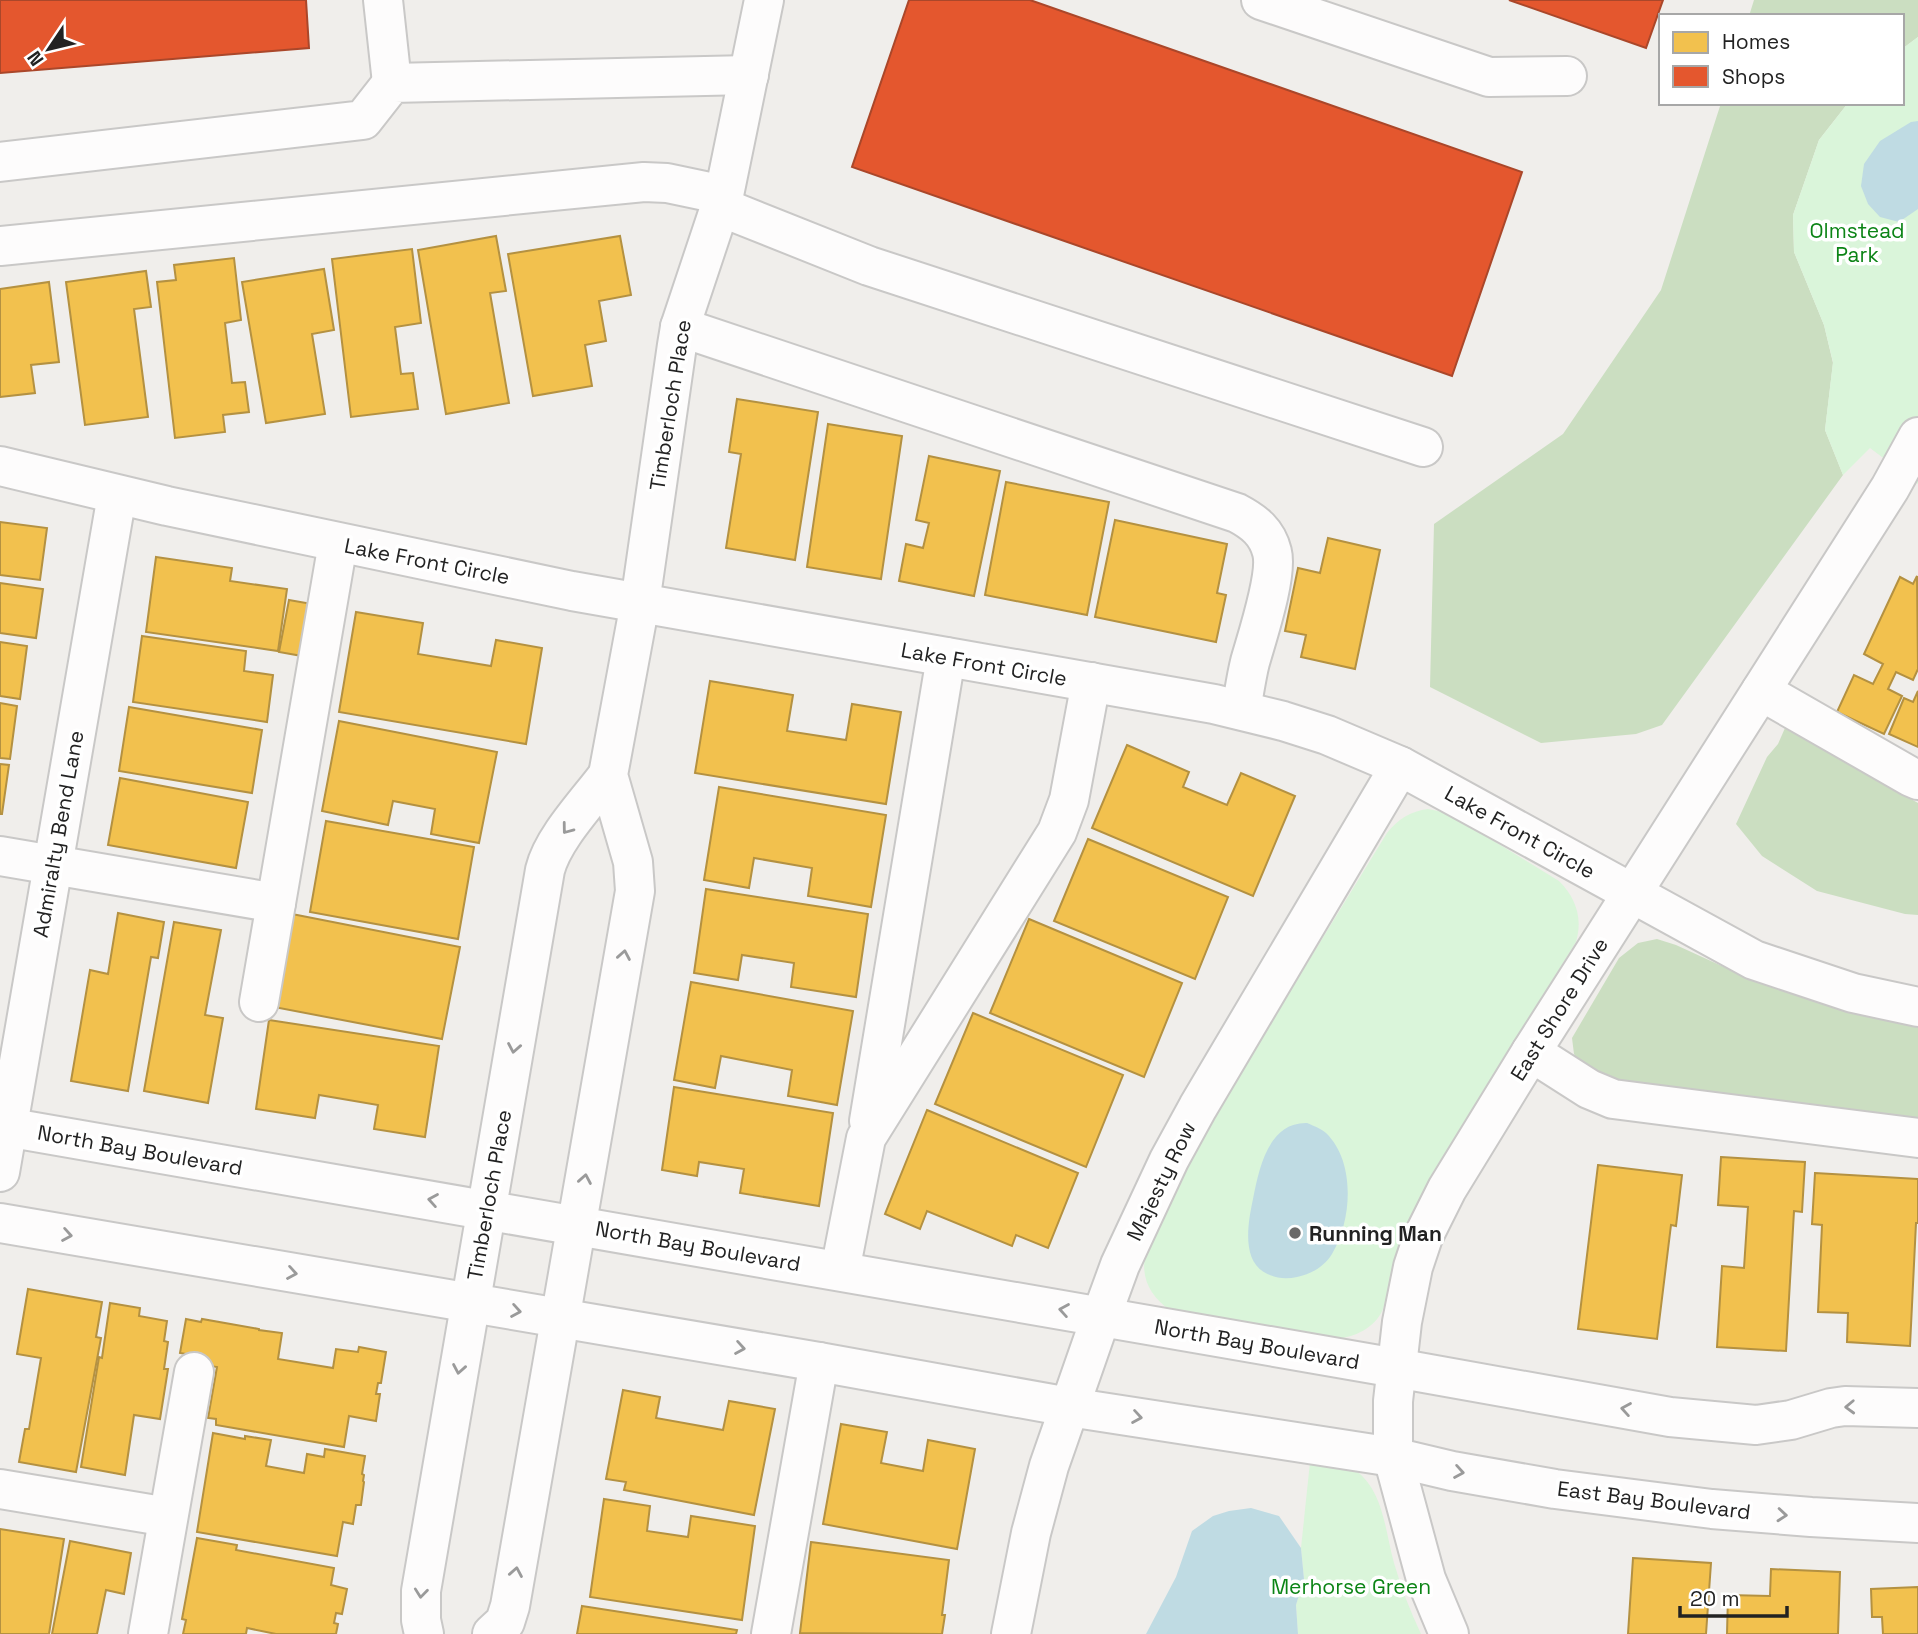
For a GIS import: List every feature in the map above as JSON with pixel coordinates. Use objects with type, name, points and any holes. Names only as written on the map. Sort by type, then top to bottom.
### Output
[{"type":"street","points":[[0,162],[363,120],[392,83],[383,0]]},
{"type":"street","name":"Timberloch Place","points":[[424,1634],[420,1600],[547,860],[608,775],[640,603],[680,327],[722,201],[764,0]]},
{"type":"street","points":[[1261,0],[1489,77],[1567,76]]},
{"type":"street","points":[[392,83],[749,75]]},
{"type":"street","points":[[0,246],[633,183],[667,183],[722,201],[869,266],[1423,447]]},
{"type":"street","points":[[680,327],[1237,513],[1256,524],[1268,542],[1273,564],[1241,710]]},
{"type":"street","name":"East Shore Drive","points":[[1449,1634],[1426,1579],[1393,1457],[1393,1401],[1402,1322],[1413,1268],[1423,1237],[1447,1189],[1531,1052],[1761,691],[1904,496],[1918,437]]},
{"type":"street","name":"Lake Front Circle","points":[[0,466],[117,495],[338,543],[640,603],[1241,710],[1327,735],[1399,766],[1754,960],[1853,993],[1918,1007]]},
{"type":"street","name":"Admiralty Bend Lane","points":[[0,1172],[4,1127],[53,865],[117,495]]},
{"type":"street","points":[[259,1002],[338,543]]},
{"type":"street","points":[[840,1271],[866,1138],[946,657]]},
{"type":"street","points":[[866,1138],[1057,832],[1069,800],[1091,682]]},
{"type":"street","points":[[1761,691],[1918,779]]},
{"type":"street","name":"Majesty Row","points":[[1011,1634],[1031,1533],[1049,1466],[1120,1265],[1169,1160],[1198,1107],[1399,766]]},
{"type":"street","name":"Timberloch Place","points":[[492,1634],[505,1622],[510,1606],[635,891],[633,862],[608,775]]},
{"type":"street","points":[[0,856],[276,903]]},
{"type":"street","points":[[1531,1052],[1589,1089],[1613,1099],[1918,1138]]},
{"type":"street","name":"North Bay Boulevard","points":[[4,1127],[1396,1367]]},
{"type":"street","points":[[0,1223],[1069,1407],[1393,1457]]},
{"type":"street","points":[[771,1634],[819,1362]]},
{"type":"street","points":[[1396,1367],[1670,1417],[1740,1424],[1781,1422],[1845,1406],[1918,1408]]},
{"type":"street","points":[[148,1634],[194,1372]]},
{"type":"street","name":"East Bay Boulevard","points":[[1393,1457],[1452,1471],[1555,1489],[1712,1509],[1918,1523]]},
{"type":"street","points":[[0,1489],[168,1517]]},
{"type":"green space","points":[[1754,0],[1918,0],[1918,37],[1904,48],[1904,14],[1750,14]]},
{"type":"green space","name":"Olmstead Park","points":[[1918,37],[1918,484],[1870,448],[1843,475],[1825,430],[1833,362],[1824,325],[1794,252],[1793,215],[1819,140],[1846,105],[1904,105],[1904,48]]},
{"type":"green space","points":[[1720,105],[1846,105],[1819,140],[1793,215],[1794,252],[1824,325],[1833,363],[1825,430],[1843,475],[1662,725],[1636,734],[1541,743],[1430,687],[1434,524],[1563,434],[1661,290]]},
{"type":"green space","points":[[1785,728],[1918,803],[1918,915],[1817,891],[1762,856],[1736,824],[1767,757],[1778,744]]},
{"type":"green space","points":[[1428,809],[1448,813],[1559,881],[1574,901],[1579,925],[1576,942],[1433,1172],[1407,1229],[1383,1309],[1370,1326],[1357,1334],[1336,1339],[1171,1311],[1155,1296],[1146,1279],[1144,1260],[1150,1238],[1210,1122],[1387,833],[1405,816]]},
{"type":"green space","points":[[1657,939],[1748,978],[1918,1025],[1918,1124],[1825,1115],[1699,1091],[1630,1088],[1585,1073],[1574,1054],[1572,1038],[1619,958],[1638,943]]},
{"type":"green space","name":"Merhorse Green","points":[[1310,1462],[1355,1470],[1372,1489],[1382,1512],[1394,1563],[1409,1608],[1421,1634],[1298,1634],[1296,1605],[1304,1579],[1301,1548]]},
{"type":"water","points":[[1918,121],[1918,209],[1899,222],[1880,217],[1868,204],[1861,186],[1864,164],[1880,141],[1911,122]]},
{"type":"water","points":[[1307,1123],[1326,1133],[1336,1145],[1346,1175],[1347,1209],[1339,1241],[1325,1263],[1302,1276],[1280,1278],[1260,1270],[1254,1262],[1248,1242],[1251,1209],[1258,1174],[1274,1139],[1283,1130]]},
{"type":"water","points":[[1251,1508],[1279,1516],[1301,1548],[1304,1579],[1296,1605],[1298,1634],[1146,1634],[1176,1577],[1192,1531],[1213,1516]]},
{"type":"building: Homes","points":[[496,236],[506,291],[490,293],[509,403],[446,414],[418,250]]},
{"type":"building: Homes","points":[[620,236],[631,295],[599,301],[606,341],[585,345],[592,386],[533,396],[508,254]]},
{"type":"building: Homes","points":[[412,249],[421,323],[395,327],[401,374],[413,373],[418,409],[351,417],[332,259]]},
{"type":"building: Homes","points":[[234,258],[241,320],[225,323],[232,383],[245,382],[249,412],[223,415],[225,432],[175,438],[157,282],[176,280],[174,265]]},
{"type":"building: Homes","points":[[324,269],[334,330],[312,334],[325,414],[266,423],[242,282]]},
{"type":"building: Homes","points":[[146,271],[151,307],[134,309],[148,417],[85,425],[66,282]]},
{"type":"building: Homes","points":[[49,282],[59,362],[31,365],[35,393],[0,397],[0,289]]},
{"type":"building: Homes","points":[[737,399],[818,412],[795,560],[726,548],[741,454],[729,452]]},
{"type":"building: Homes","points":[[828,424],[902,436],[881,579],[807,567]]},
{"type":"building: Homes","points":[[929,456],[1000,471],[974,596],[899,581],[906,544],[923,548],[929,523],[916,520]]},
{"type":"building: Homes","points":[[1006,482],[1109,502],[1087,615],[985,595]]},
{"type":"building: Homes","points":[[1115,520],[1227,544],[1217,593],[1226,595],[1216,642],[1095,617]]},
{"type":"building: Homes","points":[[0,522],[47,528],[40,580],[0,575]]},
{"type":"building: Homes","points":[[1328,538],[1380,550],[1355,669],[1301,657],[1306,635],[1285,631],[1298,568],[1320,573]]},
{"type":"building: Homes","points":[[156,557],[232,568],[230,581],[287,589],[278,651],[146,632]]},
{"type":"building: Homes","points":[[1917,576],[1918,669],[1913,680],[1896,672],[1888,689],[1902,696],[1884,734],[1837,712],[1854,675],[1873,684],[1883,664],[1864,654],[1900,577],[1913,584]]},
{"type":"building: Homes","points":[[0,583],[43,589],[36,638],[0,633]]},
{"type":"building: Homes","points":[[289,600],[312,604],[302,656],[279,652]]},
{"type":"building: Homes","points":[[356,612],[423,623],[418,654],[491,666],[496,640],[542,648],[526,744],[339,712]]},
{"type":"building: Homes","points":[[142,636],[246,651],[244,671],[273,675],[267,722],[133,702]]},
{"type":"building: Homes","points":[[0,642],[27,646],[20,699],[0,696]]},
{"type":"building: Homes","points":[[710,681],[793,695],[787,731],[846,740],[852,704],[901,712],[886,804],[695,773]]},
{"type":"building: Homes","points":[[1918,691],[1918,747],[1889,734],[1904,698],[1913,702]]},
{"type":"building: Homes","points":[[0,703],[17,706],[10,759],[0,758]]},
{"type":"building: Homes","points":[[129,707],[262,730],[252,793],[119,771]]},
{"type":"building: Homes","points":[[339,721],[497,752],[479,843],[431,834],[435,809],[393,801],[388,825],[322,811]]},
{"type":"building: Homes","points":[[1127,745],[1189,772],[1183,787],[1227,805],[1241,773],[1295,796],[1253,896],[1092,828]]},
{"type":"building: Homes","points":[[0,764],[9,765],[2,814],[0,814]]},
{"type":"building: Homes","points":[[120,778],[248,802],[236,868],[108,845]]},
{"type":"building: Homes","points":[[719,787],[886,815],[871,907],[808,896],[812,868],[754,858],[749,888],[704,880]]},
{"type":"building: Homes","points":[[326,821],[474,847],[458,939],[310,912]]},
{"type":"building: Homes","points":[[1088,839],[1228,897],[1195,979],[1054,921]]},
{"type":"building: Homes","points":[[706,889],[868,914],[856,997],[791,987],[794,963],[742,955],[738,980],[694,973]]},
{"type":"building: Homes","points":[[118,913],[164,922],[158,958],[151,957],[128,1091],[71,1081],[90,970],[108,974]]},
{"type":"building: Homes","points":[[292,914],[460,947],[442,1039],[274,1007]]},
{"type":"building: Homes","points":[[1029,919],[1182,983],[1144,1077],[990,1013]]},
{"type":"building: Homes","points":[[174,922],[221,930],[205,1015],[223,1018],[208,1103],[144,1091]]},
{"type":"building: Homes","points":[[691,982],[853,1011],[837,1105],[788,1096],[792,1070],[721,1056],[715,1088],[674,1080]]},
{"type":"building: Homes","points":[[973,1013],[1123,1075],[1086,1167],[935,1104]]},
{"type":"building: Homes","points":[[269,1020],[439,1046],[425,1137],[374,1129],[378,1105],[319,1095],[315,1118],[256,1109]]},
{"type":"building: Homes","points":[[674,1087],[833,1113],[819,1206],[740,1193],[744,1169],[699,1162],[697,1176],[662,1170]]},
{"type":"building: Homes","points":[[927,1110],[1078,1173],[1048,1248],[1016,1235],[1012,1246],[927,1211],[920,1229],[885,1214]]},
{"type":"building: Homes","points":[[1721,1157],[1805,1162],[1802,1212],[1794,1211],[1786,1351],[1717,1347],[1722,1266],[1744,1268],[1748,1207],[1718,1205]]},
{"type":"building: Homes","points":[[1598,1165],[1682,1175],[1676,1226],[1671,1225],[1657,1339],[1578,1329]]},
{"type":"building: Homes","points":[[1815,1173],[1918,1179],[1918,1223],[1910,1346],[1847,1342],[1848,1313],[1818,1312],[1822,1225],[1812,1224]]},
{"type":"building: Homes","points":[[28,1289],[102,1302],[96,1337],[101,1338],[76,1472],[19,1462],[25,1429],[29,1429],[41,1358],[17,1354]]},
{"type":"building: Homes","points":[[110,1303],[140,1308],[139,1316],[167,1321],[164,1341],[168,1342],[164,1369],[168,1369],[160,1419],[134,1415],[125,1475],[81,1467]]},
{"type":"building: Homes","points":[[186,1319],[201,1322],[202,1319],[282,1333],[278,1359],[333,1368],[336,1349],[358,1352],[359,1347],[386,1352],[381,1383],[378,1383],[376,1394],[380,1394],[376,1421],[349,1416],[344,1447],[216,1425],[216,1419],[208,1418],[217,1367],[191,1363],[192,1355],[180,1353]]},
{"type":"building: Homes","points":[[623,1390],[660,1397],[656,1418],[723,1430],[729,1401],[775,1409],[754,1515],[624,1490],[626,1482],[606,1479]]},
{"type":"building: Homes","points":[[841,1424],[887,1432],[881,1463],[923,1471],[928,1440],[975,1449],[957,1549],[823,1524]]},
{"type":"building: Homes","points":[[213,1433],[245,1439],[245,1436],[271,1440],[266,1466],[304,1473],[307,1454],[324,1457],[325,1449],[365,1456],[361,1505],[356,1505],[353,1524],[343,1522],[337,1556],[197,1532]]},
{"type":"building: Homes","points":[[604,1499],[650,1506],[647,1531],[688,1537],[691,1516],[755,1526],[742,1620],[590,1597]]},
{"type":"building: Homes","points":[[0,1529],[64,1539],[49,1634],[0,1634]]},
{"type":"building: Homes","points":[[197,1538],[237,1545],[236,1550],[334,1568],[331,1585],[347,1589],[342,1614],[336,1613],[336,1634],[276,1634],[247,1628],[246,1634],[183,1634],[186,1620],[182,1619]]},
{"type":"building: Homes","points":[[70,1541],[131,1553],[124,1594],[106,1590],[97,1634],[52,1634]]},
{"type":"building: Homes","points":[[811,1542],[949,1560],[942,1634],[800,1633]]},
{"type":"building: Homes","points":[[1633,1558],[1711,1563],[1706,1634],[1628,1634]]},
{"type":"building: Homes","points":[[1771,1569],[1840,1572],[1838,1634],[1727,1634],[1728,1595],[1770,1596]]},
{"type":"building: Homes","points":[[1918,1587],[1918,1634],[1883,1634],[1882,1617],[1872,1617],[1871,1589]]},
{"type":"building: Homes","points":[[582,1606],[737,1630],[736,1634],[577,1634]]},
{"type":"building: Shops","points":[[0,0],[306,0],[309,48],[0,73]]},
{"type":"building: Shops","points":[[909,0],[1030,0],[1522,172],[1452,376],[852,167]]},
{"type":"building: Shops","points":[[1509,0],[1663,0],[1646,48]]},
{"type":"place","name":"Running Man","points":[[1295,1233]]}]
